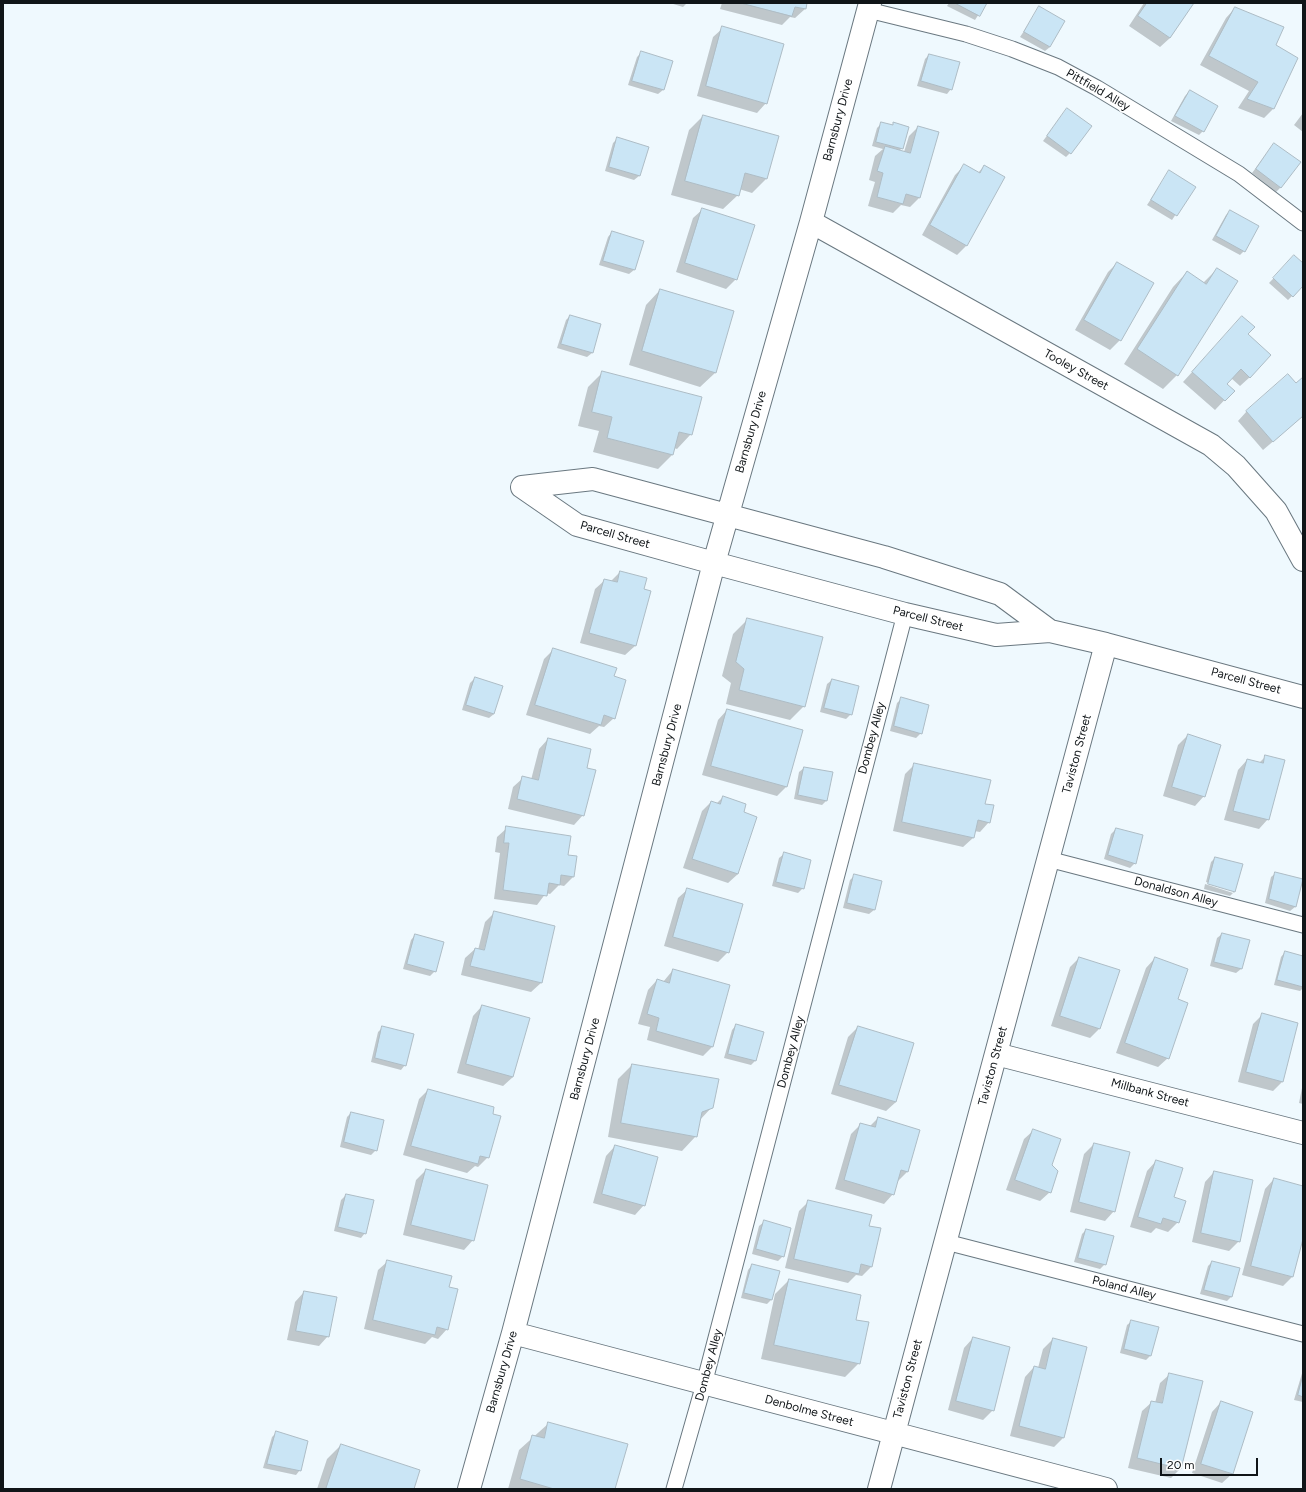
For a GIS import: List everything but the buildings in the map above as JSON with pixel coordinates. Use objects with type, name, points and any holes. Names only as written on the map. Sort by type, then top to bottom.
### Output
[{"type":"street","name":"Barnsbury Drive","points":[[470,1489],[513,1333],[714,563],[811,222],[869,6]]},
{"type":"street","name":"Tooley Street","points":[[811,222],[1211,445],[1236,466],[1276,511],[1303,560]]},
{"type":"street","name":"Parcell Street","points":[[1050,631],[1000,594],[884,557],[593,479],[522,487],[577,525],[714,563],[905,614],[996,635],[1050,631],[1106,644],[1303,697]]},
{"type":"street","name":"Taviston Street","points":[[879,1489],[1106,644]]},
{"type":"street","name":"Millbank Street","points":[[996,1054],[1303,1133]]},
{"type":"street","name":"Denbolme Street","points":[[513,1333],[894,1433],[1081,1486],[1106,1489]]},
{"type":"lane","name":"Pittfield Alley","points":[[869,6],[966,34],[1012,49],[1058,67],[1097,88],[1240,174],[1303,223]]},
{"type":"lane","name":"Dombey Alley","points":[[674,1489],[704,1384],[905,614]]},
{"type":"lane","name":"Donaldson Alley","points":[[1048,859],[1303,925]]},
{"type":"lane","name":"Poland Alley","points":[[946,1242],[1303,1334]]}]
